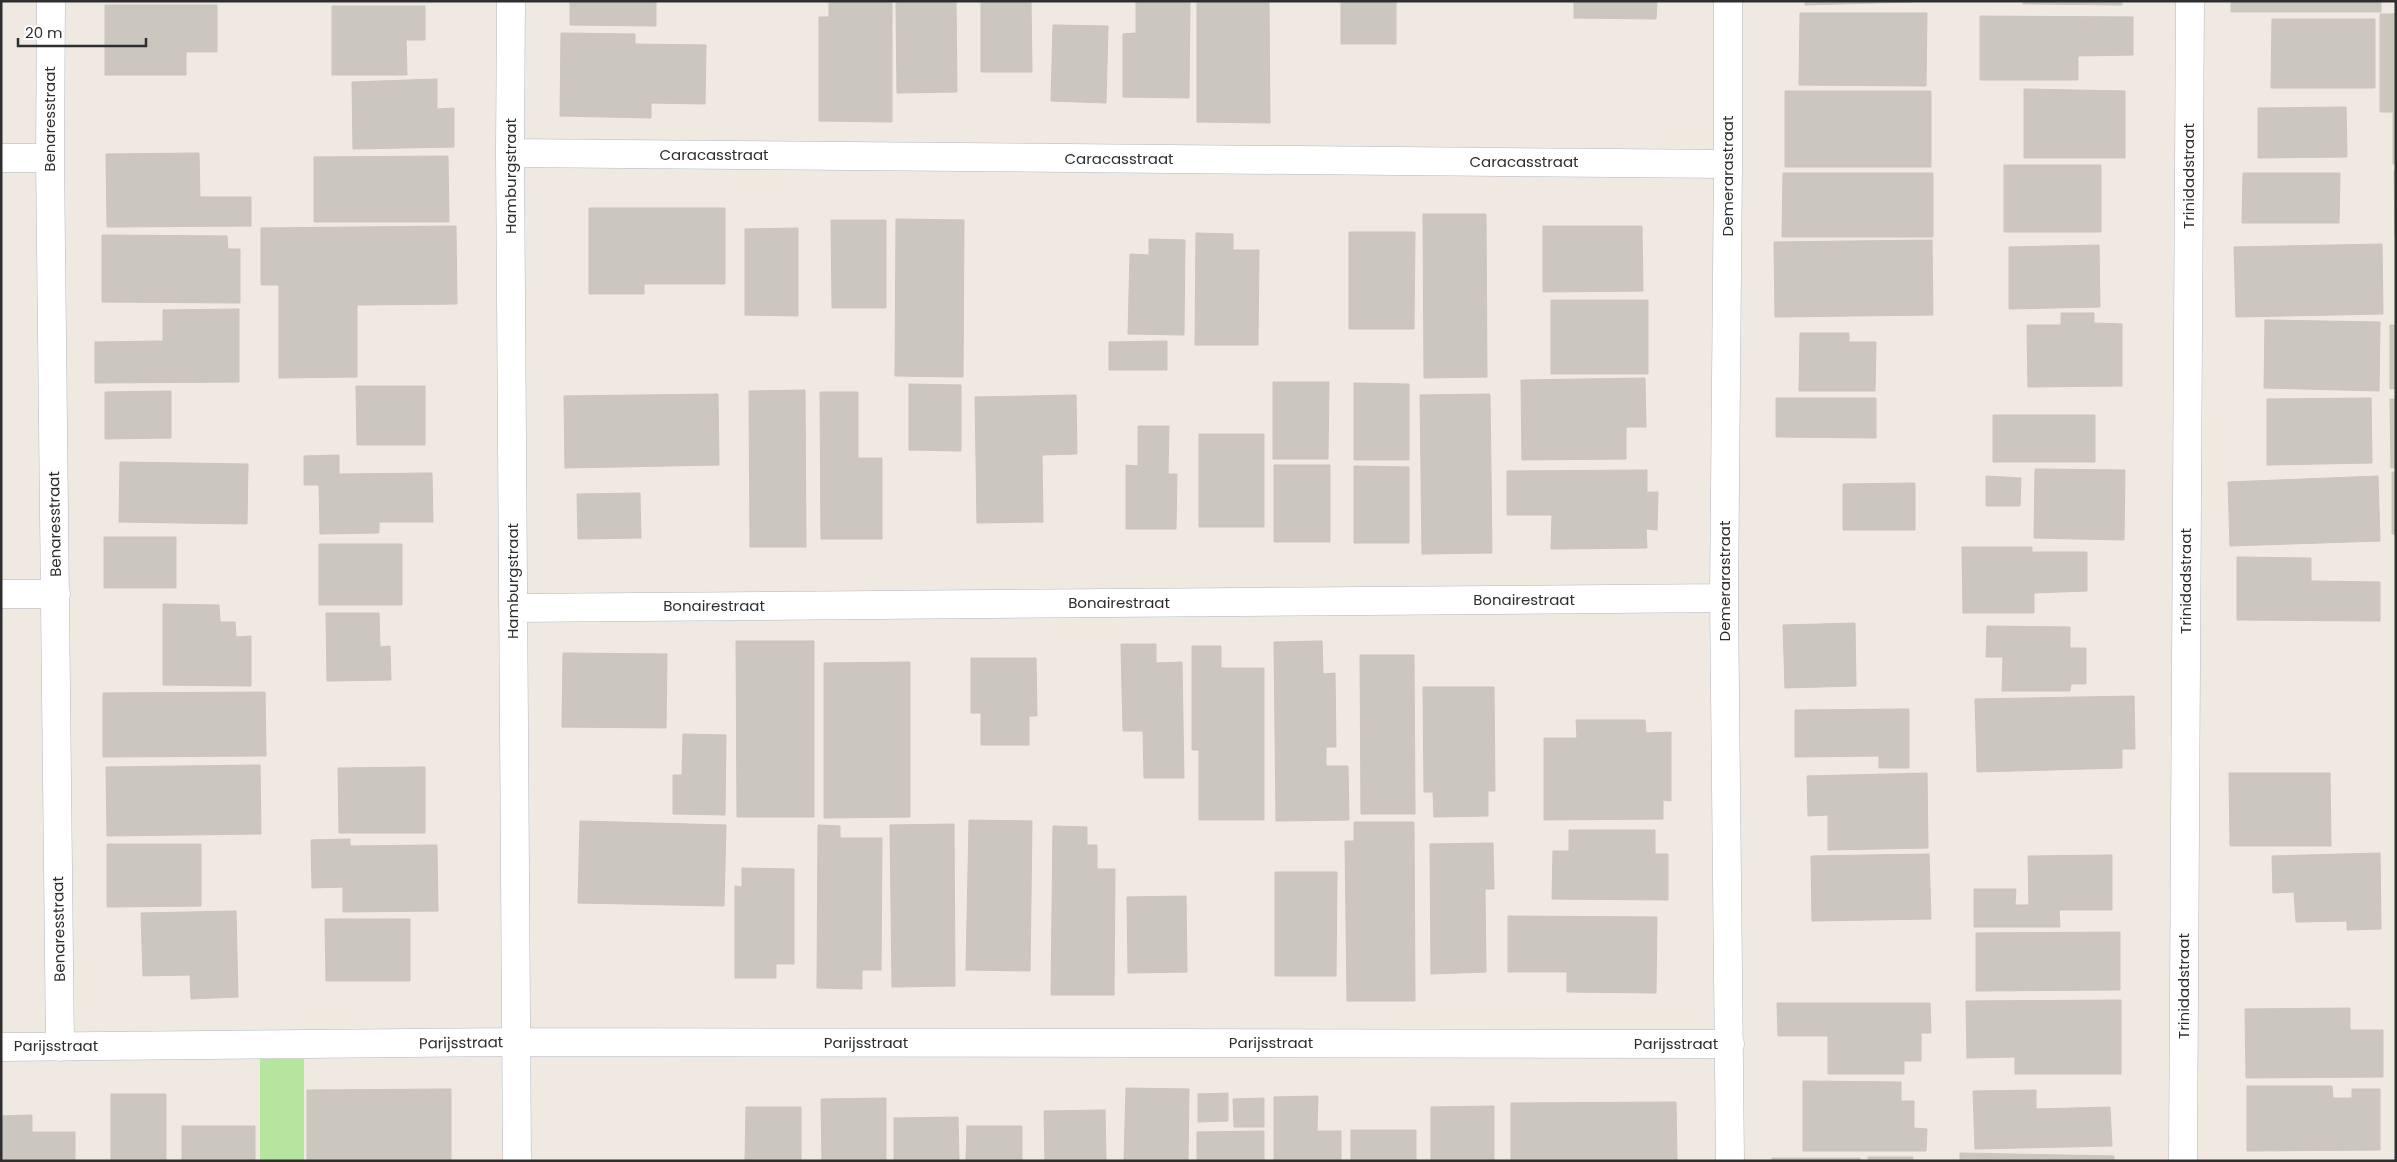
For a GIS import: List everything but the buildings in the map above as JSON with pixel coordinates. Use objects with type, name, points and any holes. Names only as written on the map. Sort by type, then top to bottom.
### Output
[{"type":"street","name":"Benaresstraat","points":[[51,1],[50,158],[60,1047]]},
{"type":"street","name":"Hamburgstraat","points":[[511,1],[510,153],[517,1161]]},
{"type":"street","name":"Demerarastraat","points":[[1728,1],[1724,598],[1730,1161]]},
{"type":"street","name":"Trinidadstraat","points":[[2182,1161],[2190,1]]},
{"type":"street","name":"Caracasstraat","points":[[510,153],[1728,164]]},
{"type":"street","points":[[1,158],[50,158]]},
{"type":"street","points":[[1,594],[56,594]]},
{"type":"street","name":"Bonairestraat","points":[[513,608],[1724,598]]},
{"type":"street","name":"Parijsstraat","points":[[1,1046],[516,1042],[1730,1044]]},
{"type":"green space","points":[[260,1059],[304,1059],[304,1161],[260,1161]]}]
